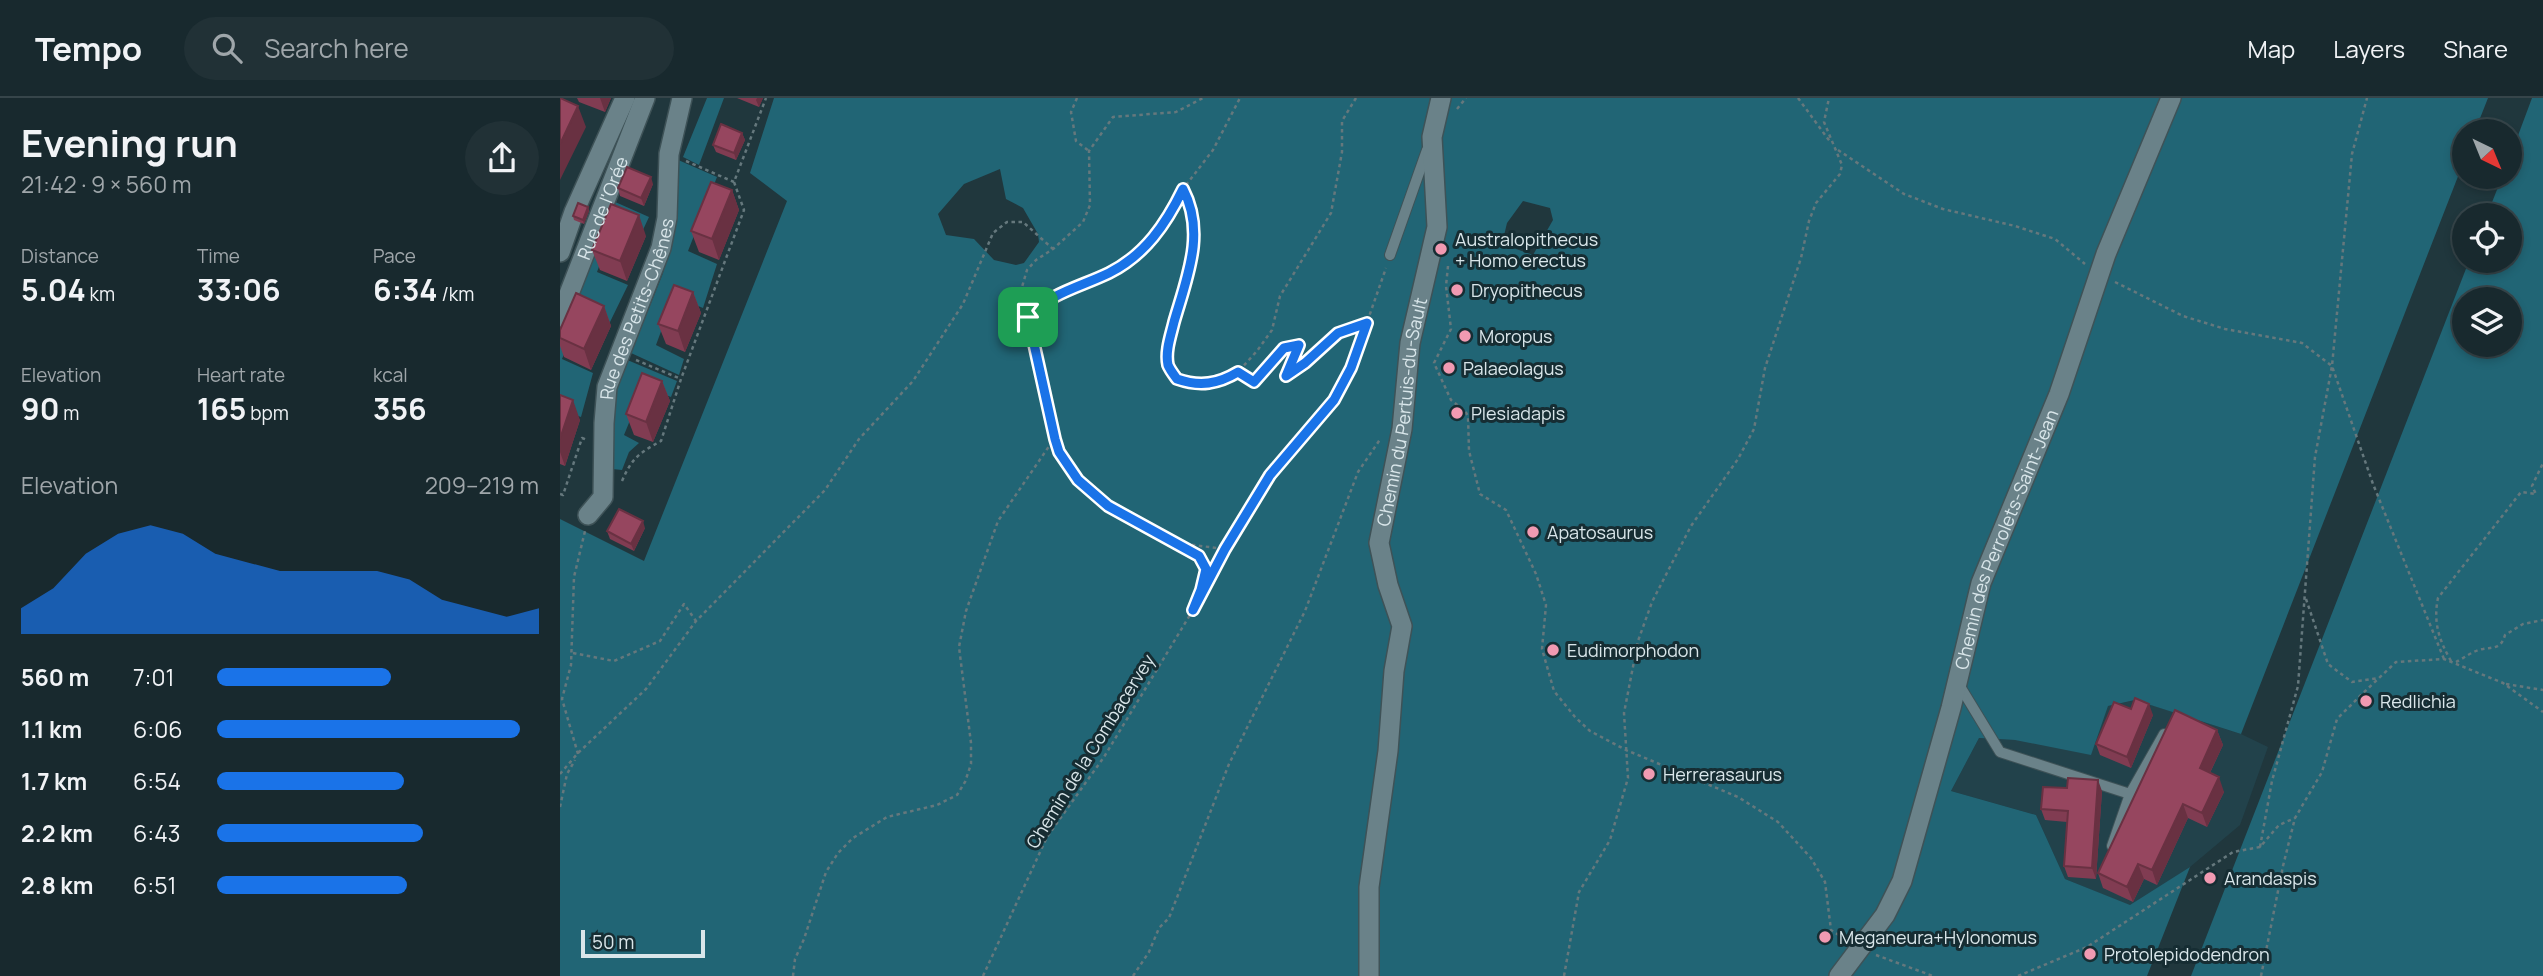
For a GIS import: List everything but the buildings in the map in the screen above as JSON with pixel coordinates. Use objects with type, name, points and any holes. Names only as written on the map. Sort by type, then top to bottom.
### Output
[{"type":"street","points":[[560,251],[567,209],[625,98]]},
{"type":"street","name":"Rue de l'Orée","points":[[560,317],[645,98]]},
{"type":"street","name":"Rue des Petits-Chênes","points":[[603,498],[607,387],[661,248],[667,218],[669,154],[682,98]]},
{"type":"street","name":"Chemin du Pertuis-du-Sault","points":[[1369,976],[1369,887],[1388,751],[1394,671],[1402,626],[1388,585],[1379,543],[1402,429],[1410,343],[1437,228],[1432,137],[1441,98]]},
{"type":"street","name":"Chemin des Perrolets-Saint-Jean","points":[[1839,976],[1885,915],[1902,881],[1957,682],[1981,583],[2059,394],[2099,274],[2162,114],[2171,98]]},
{"type":"street","points":[[588,514],[603,498]]},
{"type":"lane","name":"Chemin du Pertuis-du-Sault","points":[[1390,255],[1432,137]]},
{"type":"lane","points":[[1957,682],[2000,752],[2130,794]]},
{"type":"lane","points":[[2109,855],[2130,794],[2164,734]]},
{"type":"path","points":[[603,498],[614,499],[629,465],[640,452],[661,442],[681,379],[744,210],[734,182],[766,98]]},
{"type":"path","points":[[1077,98],[1071,112],[1076,141],[1089,151]]},
{"type":"path","points":[[1193,610],[1206,569],[1199,556],[1108,506],[1078,480],[1059,452],[1022,288],[1027,270],[1036,260],[1053,249],[1083,222],[1090,205],[1089,151],[1113,117],[1175,112],[1203,98]]},
{"type":"path","points":[[1028,317],[1041,303],[1109,273],[1129,261],[1157,233],[1170,216],[1183,189],[1213,149],[1240,98]]},
{"type":"path","points":[[1183,189],[1191,204],[1195,225],[1191,267],[1168,343],[1168,365],[1177,379],[1202,385],[1220,381],[1238,372],[1272,330],[1280,296],[1331,213],[1342,152],[1342,121],[1356,98]]},
{"type":"path","points":[[1798,98],[1835,148],[1904,194],[1943,209],[2015,226],[2055,239],[2099,274],[2183,316],[2225,329],[2302,344],[2332,366],[2373,484],[2444,659]]},
{"type":"path","points":[[1564,976],[1579,892],[1610,840],[1628,778],[1624,713],[1638,641],[1652,602],[1691,526],[1738,459],[1754,429],[1765,369],[1801,258],[1809,221],[1816,203],[1840,174],[1842,165],[1824,122],[1829,98]]},
{"type":"path","points":[[2260,847],[2273,781],[2298,686],[2315,457],[2332,366],[2352,154],[2367,98]]},
{"type":"path","points":[[669,154],[734,182]]},
{"type":"path","points":[[560,774],[646,689],[696,621],[825,490],[859,439],[913,381],[963,304],[993,233],[1007,222],[1023,222],[1053,249]]},
{"type":"path","name":"Chemin de la Combacervey","points":[[983,976],[1047,836],[1104,757],[1193,610],[1225,549],[1270,475],[1334,400],[1351,368],[1390,255]]},
{"type":"path","points":[[1448,263],[1446,286],[1451,329],[1434,363],[1451,400],[1468,416],[1469,451],[1480,494],[1506,510],[1536,574],[1546,605],[1542,649],[1554,691],[1590,731],[1626,750],[1738,797],[1778,822],[1811,858],[1825,883],[1831,930],[1860,948],[1933,976]]},
{"type":"path","points":[[1238,372],[1254,382],[1284,348],[1299,345],[1286,376],[1338,333],[1367,323]]},
{"type":"path","points":[[620,353],[681,379]]},
{"type":"path","points":[[1133,976],[1149,951],[1159,928],[1169,918],[1229,764],[1305,611],[1358,472],[1385,433]]},
{"type":"path","points":[[560,494],[563,495],[582,438],[591,442]]},
{"type":"path","points":[[793,976],[795,959],[826,872],[838,853],[853,838],[887,817],[937,805],[957,794],[965,782],[971,764],[971,743],[959,647],[965,611],[998,521],[1055,439]]},
{"type":"path","points":[[2453,662],[2437,630],[2435,614],[2438,598],[2521,492],[2536,494],[2532,486],[2543,463]]},
{"type":"path","points":[[560,807],[567,774],[579,753],[562,699],[571,665],[574,577],[588,514]]},
{"type":"path","points":[[1175,543],[1225,549]]},
{"type":"path","points":[[2306,597],[2328,664],[2352,682],[2379,678]]},
{"type":"path","points":[[572,652],[614,661],[649,646],[660,641],[684,604],[696,621]]},
{"type":"path","points":[[2453,662],[2484,648],[2497,648],[2505,635],[2523,624],[2543,620]]},
{"type":"path","points":[[2261,976],[2295,818],[2322,772],[2337,719],[2396,662],[2444,659],[2503,683],[2543,690]]},
{"type":"path","points":[[2503,683],[2543,712]]},
{"type":"path","points":[[2018,976],[2087,947],[2233,852],[2260,847],[2279,825],[2295,818]]},
{"type":"shaded area","points":[[707,98],[724,98],[699,165],[683,157]]},
{"type":"shaded area","points":[[774,98],[2488,98],[2480,119],[2452,119],[2453,189],[2241,734],[2135,700],[2108,706],[2091,755],[2015,740],[1979,738],[1951,791],[2036,815],[2065,879],[2130,905],[2190,867],[2147,976],[560,976],[560,519],[644,561],[787,201],[750,173]],"holes":[[[1000,169],[1006,199],[1023,208],[1038,234],[1039,242],[1024,263],[1016,265],[994,260],[974,239],[946,235],[938,214],[964,184]],[[1523,201],[1550,208],[1553,220],[1533,255],[1502,244],[1507,223]]]},
{"type":"shaded area","points":[[2532,98],[2543,98],[2543,976],[2191,976],[2452,305],[2452,357],[2522,357],[2522,287],[2459,287],[2464,273],[2522,273],[2522,203],[2492,203],[2497,189],[2522,189],[2522,125]]},
{"type":"shaded area","points":[[676,159],[717,177],[688,251],[717,264],[703,308],[674,296],[656,345],[684,359],[679,375],[631,353],[663,273],[668,249]]},
{"type":"shaded area","points":[[613,201],[649,217],[642,232],[616,222],[597,272],[628,285],[610,322],[582,310],[562,359],[593,373],[581,417],[560,410],[560,339]]},
{"type":"shaded area","points":[[625,359],[677,381],[671,397],[644,386],[624,435],[639,443],[629,452],[622,470],[612,469],[615,400]]},
{"type":"shaded area","points":[[2136,700],[2241,734],[2268,747],[2240,825],[2190,867],[2131,906],[2065,879],[2036,815],[1951,791],[1979,738],[2015,740],[2108,706]]},
{"type":"place","name":"Australopithecus + Homo erectus","points":[[1441,249]]},
{"type":"place","name":"Dryopithecus","points":[[1457,290]]},
{"type":"place","name":"Moropus","points":[[1465,336]]},
{"type":"place","name":"Palaeolagus","points":[[1449,368]]},
{"type":"place","name":"Plesiadapis","points":[[1457,413]]},
{"type":"place","name":"Apatosaurus","points":[[1533,532]]},
{"type":"place","name":"Eudimorphodon","points":[[1553,650]]},
{"type":"place","name":"Redlichia","points":[[2366,701]]},
{"type":"place","name":"Herrerasaurus","points":[[1649,774]]},
{"type":"place","name":"Arandaspis","points":[[2210,878]]},
{"type":"place","name":"Meganeura+Hylonomus","points":[[1825,937]]},
{"type":"place","name":"Protolepidodendron","points":[[2090,954]]},
{"type":"route","points":[[1183,189],[1191,204],[1195,225],[1191,267],[1168,343],[1168,365],[1177,379],[1202,385],[1220,381],[1238,372],[1254,382],[1284,348],[1299,345],[1286,376],[1338,333],[1367,323],[1351,368],[1334,400],[1270,475],[1225,549],[1193,610],[1206,569],[1199,556],[1108,506],[1078,480],[1059,452],[1028,317],[1041,303],[1109,273],[1129,261],[1151,242],[1170,216],[1183,189]]}]
